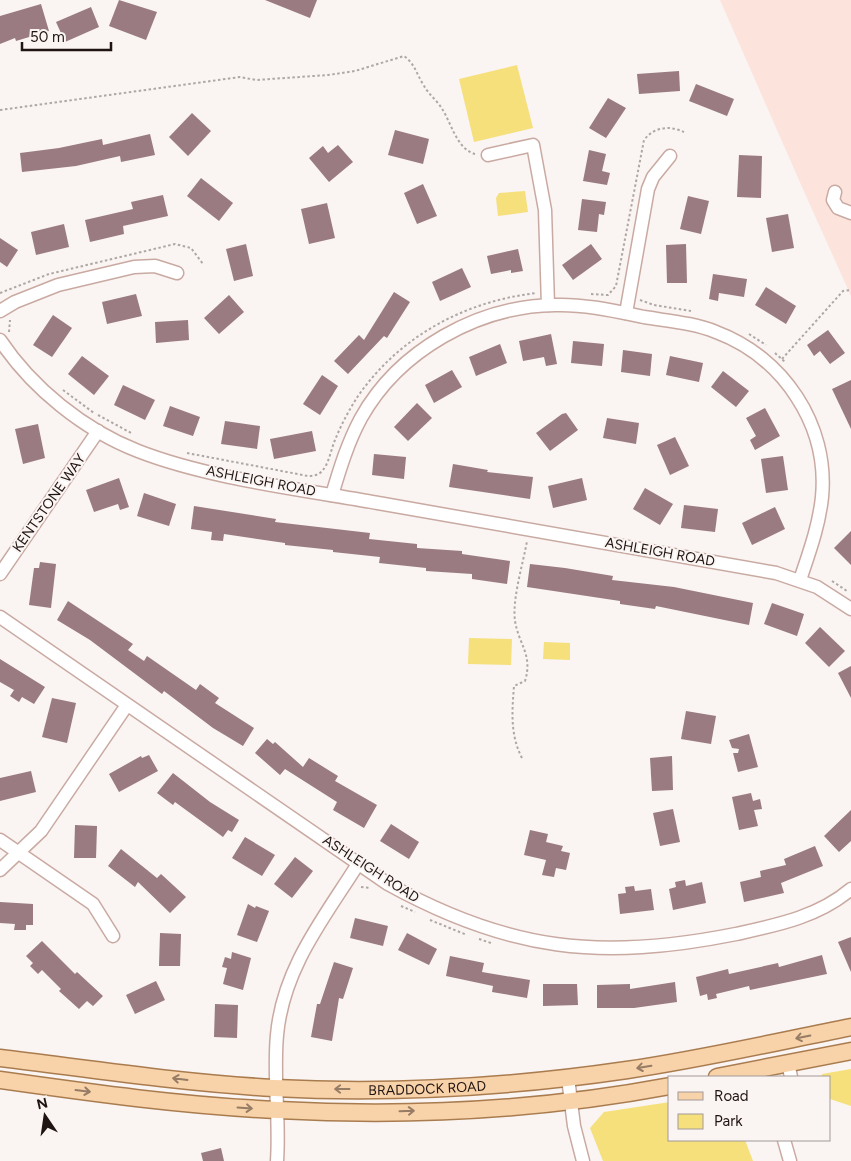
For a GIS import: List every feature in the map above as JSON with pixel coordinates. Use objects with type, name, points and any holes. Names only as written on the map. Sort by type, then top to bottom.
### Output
[{"type":"main road","name":"BRADDOCK ROAD","points":[[0,1058],[228,1085],[276,1088],[453,1087],[568,1078],[668,1064],[851,1027]]},
{"type":"main road","points":[[727,1076],[790,1070],[851,1051]]},
{"type":"main road","name":"BRADDOCK ROAD","points":[[0,1080],[177,1102],[278,1110],[370,1112],[467,1110],[570,1102],[668,1086]]},
{"type":"street","points":[[488,155],[532,145],[545,210],[548,305]]},
{"type":"street","points":[[626,313],[648,189],[653,177],[670,156]]},
{"type":"street","points":[[835,192],[834,200],[838,208],[851,213]]},
{"type":"street","points":[[0,311],[58,285],[134,267],[155,266],[177,273]]},
{"type":"street","points":[[332,494],[340,466],[362,416],[394,375],[413,357],[450,333],[474,322],[509,310],[548,305],[575,306],[626,313],[714,330],[778,363],[808,416],[821,458],[823,479],[820,512],[800,580]]},
{"type":"street","name":"ASHLEIGH ROAD","points":[[6,338],[18,364],[46,392],[98,431],[137,451],[170,463],[207,472],[776,573],[800,580],[833,596],[851,609]]},
{"type":"street","name":"KENTSTONE WAY","points":[[0,574],[98,431]]},
{"type":"street","name":"ASHLEIGH ROAD","points":[[0,617],[358,864],[422,903],[478,926],[541,942],[590,948],[641,949],[686,944],[775,926],[809,915],[851,889]]},
{"type":"street","points":[[0,870],[41,831],[127,705]]},
{"type":"street","points":[[0,840],[93,904],[113,936]]},
{"type":"street","points":[[277,1161],[277,1033],[288,982],[306,944],[358,864]]},
{"type":"street","points":[[568,1078],[570,1102],[583,1161]]},
{"type":"street","points":[[784,1141],[790,1161]]},
{"type":"path","points":[[0,110],[240,77],[256,80],[328,75],[355,71],[404,56],[416,68],[422,83],[438,103],[462,144],[469,152],[488,155]]},
{"type":"path","points":[[584,293],[608,295],[616,286],[644,140],[648,135],[660,128],[675,128],[684,132]]},
{"type":"path","points":[[778,363],[843,291],[851,290]]},
{"type":"path","points":[[184,452],[308,476],[318,474],[324,468],[334,440],[357,398],[385,364],[407,344],[443,320],[475,306],[508,297],[547,292]]},
{"type":"path","points":[[629,298],[693,312]]},
{"type":"path","points":[[6,338],[12,318]]},
{"type":"path","points":[[744,331],[778,363],[787,364]]},
{"type":"path","points":[[62,389],[99,416],[138,437]]},
{"type":"path","points":[[522,758],[516,745],[512,718],[514,686],[525,681],[528,671],[528,656],[515,621],[528,529]]},
{"type":"path","points":[[829,579],[851,594]]},
{"type":"shaded area","points":[[720,0],[851,0],[851,296],[802,187]]},
{"type":"green space","points":[[517,65],[533,128],[474,142],[459,79]]},
{"type":"green space","points":[[525,191],[528,212],[498,216],[496,198],[499,193]]},
{"type":"green space","points":[[469,638],[512,639],[511,665],[468,664]]},
{"type":"green space","points":[[544,642],[570,643],[570,660],[543,659]]},
{"type":"green space","points":[[851,1069],[851,1106],[831,1099],[831,1076],[822,1076],[822,1074]]},
{"type":"green space","points":[[668,1102],[668,1141],[745,1141],[753,1161],[603,1161],[590,1128],[604,1112]]},
{"type":"building","points":[[119,0],[157,12],[146,40],[109,26]]},
{"type":"building","points":[[265,0],[317,0],[310,18]]},
{"type":"building","points":[[41,4],[49,31],[16,41],[15,38],[0,44],[0,16]]},
{"type":"building","points":[[91,7],[99,27],[65,42],[56,22]]},
{"type":"building","points":[[679,71],[680,91],[639,94],[637,74]]},
{"type":"building","points":[[696,84],[734,99],[727,116],[689,101]]},
{"type":"building","points":[[608,98],[626,108],[606,138],[589,128]]},
{"type":"building","points":[[192,113],[211,131],[188,156],[169,137]]},
{"type":"building","points":[[395,130],[429,139],[423,164],[388,155]]},
{"type":"building","points":[[150,134],[155,155],[121,162],[120,156],[76,166],[22,172],[20,153],[59,148],[102,139],[103,145]]},
{"type":"building","points":[[338,145],[353,162],[329,182],[309,158],[323,146],[328,153]]},
{"type":"building","points":[[589,150],[606,154],[602,171],[610,173],[607,185],[583,181]]},
{"type":"building","points":[[739,155],[762,156],[761,198],[737,197]]},
{"type":"building","points":[[201,178],[233,203],[219,221],[187,196]]},
{"type":"building","points":[[423,184],[437,216],[417,224],[404,193]]},
{"type":"building","points":[[163,195],[168,216],[123,226],[124,234],[90,242],[85,220],[133,209],[131,202]]},
{"type":"building","points":[[688,196],[709,201],[701,234],[680,229]]},
{"type":"building","points":[[582,199],[606,202],[604,215],[599,214],[597,232],[578,230]]},
{"type":"building","points":[[327,203],[335,238],[309,244],[301,209]]},
{"type":"building","points":[[788,214],[794,248],[772,252],[766,218]]},
{"type":"building","points":[[64,224],[69,247],[36,255],[31,232]]},
{"type":"building","points":[[0,238],[18,250],[7,267],[0,262]]},
{"type":"building","points":[[246,244],[253,276],[234,281],[226,249]]},
{"type":"building","points":[[591,244],[602,259],[573,280],[562,265]]},
{"type":"building","points":[[686,244],[687,283],[667,283],[666,245]]},
{"type":"building","points":[[518,249],[523,271],[511,273],[511,270],[491,274],[487,256]]},
{"type":"building","points":[[462,268],[471,287],[440,301],[432,282]]},
{"type":"building","points":[[713,274],[747,279],[744,297],[719,293],[718,301],[709,299]]},
{"type":"building","points":[[766,287],[796,306],[786,324],[755,305]]},
{"type":"building","points":[[394,292],[410,302],[387,338],[384,336],[348,374],[334,361],[359,335],[364,340]]},
{"type":"building","points":[[136,294],[142,316],[107,324],[102,302]]},
{"type":"building","points":[[229,295],[244,312],[219,334],[204,318]]},
{"type":"building","points":[[53,315],[72,328],[52,357],[33,345]]},
{"type":"building","points":[[188,320],[189,340],[156,343],[155,322]]},
{"type":"building","points":[[828,330],[845,353],[830,364],[820,351],[814,356],[807,345]]},
{"type":"building","points":[[551,334],[557,364],[546,366],[544,357],[523,361],[519,341]]},
{"type":"building","points":[[573,341],[604,344],[602,366],[571,363]]},
{"type":"building","points":[[500,344],[507,363],[476,376],[469,357]]},
{"type":"building","points":[[623,350],[652,354],[650,376],[621,372]]},
{"type":"building","points":[[82,356],[109,376],[94,395],[68,374]]},
{"type":"building","points":[[670,356],[703,363],[699,382],[666,375]]},
{"type":"building","points":[[452,370],[462,387],[434,403],[425,385]]},
{"type":"building","points":[[723,371],[749,391],[736,407],[711,387]]},
{"type":"building","points":[[322,375],[338,386],[320,415],[303,404]]},
{"type":"building","points":[[851,380],[851,429],[832,389]]},
{"type":"building","points":[[123,385],[155,400],[145,420],[114,405]]},
{"type":"building","points":[[417,403],[432,418],[408,441],[394,427]]},
{"type":"building","points":[[170,406],[200,417],[193,436],[163,426]]},
{"type":"building","points":[[765,408],[780,436],[755,450],[750,440],[756,436],[746,418]]},
{"type":"building","points":[[566,413],[578,430],[550,451],[536,433]]},
{"type":"building","points":[[607,418],[639,423],[636,444],[603,438]]},
{"type":"building","points":[[225,421],[260,426],[257,449],[221,444]]},
{"type":"building","points":[[38,424],[45,458],[23,464],[15,429]]},
{"type":"building","points":[[312,431],[316,451],[274,459],[270,439]]},
{"type":"building","points":[[675,437],[689,466],[670,475],[657,445]]},
{"type":"building","points":[[374,454],[406,457],[404,479],[372,475]]},
{"type":"building","points":[[783,456],[788,490],[766,493],[761,459]]},
{"type":"building","points":[[453,464],[488,470],[487,472],[533,477],[530,499],[449,487]]},
{"type":"building","points":[[119,478],[129,507],[120,510],[118,504],[94,512],[86,490]]},
{"type":"building","points":[[582,478],[587,500],[553,508],[548,486]]},
{"type":"building","points":[[645,488],[673,504],[660,525],[633,509]]},
{"type":"building","points":[[144,493],[176,504],[169,526],[137,516]]},
{"type":"building","points":[[684,505],[718,509],[715,532],[681,528]]},
{"type":"building","points":[[194,506],[276,519],[275,522],[370,533],[369,539],[417,544],[417,548],[462,551],[462,554],[510,561],[507,584],[472,579],[472,574],[426,571],[426,568],[379,563],[380,557],[333,552],[333,550],[285,545],[285,543],[224,534],[223,541],[211,540],[212,532],[191,529]]},
{"type":"building","points":[[775,507],[785,529],[752,545],[742,523]]},
{"type":"building","points":[[851,531],[851,565],[834,548]]},
{"type":"building","points":[[40,562],[56,564],[51,608],[29,605],[34,568],[39,568]]},
{"type":"building","points":[[530,564],[613,576],[612,580],[674,587],[753,603],[749,625],[656,606],[655,609],[620,604],[620,601],[527,587]]},
{"type":"building","points":[[68,601],[133,644],[128,650],[144,661],[147,656],[196,690],[200,684],[219,698],[215,703],[254,728],[243,746],[213,728],[164,691],[162,694],[90,640],[57,620]]},
{"type":"building","points":[[772,603],[804,614],[797,636],[764,624]]},
{"type":"building","points":[[820,627],[845,651],[829,667],[805,643]]},
{"type":"building","points":[[0,659],[45,687],[34,704],[22,697],[19,702],[10,696],[14,690],[0,682]]},
{"type":"building","points":[[851,666],[851,698],[838,673]]},
{"type":"building","points":[[52,698],[76,703],[67,743],[42,737]]},
{"type":"building","points":[[686,711],[716,716],[711,744],[681,739]]},
{"type":"building","points":[[749,734],[758,767],[738,772],[733,753],[738,753],[739,749],[732,748],[729,740]]},
{"type":"building","points":[[267,739],[273,744],[275,742],[303,767],[309,758],[338,776],[335,781],[377,805],[364,828],[333,810],[337,802],[285,769],[280,775],[255,753]]},
{"type":"building","points":[[149,755],[158,771],[119,792],[109,774],[141,756],[142,758]]},
{"type":"building","points":[[672,756],[673,790],[652,791],[650,758]]},
{"type":"building","points":[[31,771],[36,792],[0,801],[0,778]]},
{"type":"building","points":[[173,773],[210,802],[239,820],[232,832],[228,830],[223,837],[175,802],[173,805],[157,793]]},
{"type":"building","points":[[751,793],[753,801],[760,799],[762,809],[754,810],[758,826],[739,830],[732,797]]},
{"type":"building","points":[[673,809],[680,842],[660,846],[653,813]]},
{"type":"building","points":[[851,810],[851,841],[839,852],[824,836]]},
{"type":"building","points":[[391,824],[419,842],[409,859],[380,841]]},
{"type":"building","points":[[75,825],[97,826],[96,858],[74,858]]},
{"type":"building","points":[[530,830],[548,834],[546,842],[563,846],[561,851],[570,853],[566,870],[556,868],[554,877],[542,875],[546,860],[524,855]]},
{"type":"building","points":[[245,837],[275,855],[262,876],[232,858]]},
{"type":"building","points":[[815,846],[823,866],[781,883],[784,893],[744,902],[740,882],[761,877],[760,871],[786,865],[784,859]]},
{"type":"building","points":[[121,849],[157,878],[161,874],[186,897],[170,913],[138,882],[135,887],[108,866]]},
{"type":"building","points":[[295,857],[313,871],[292,898],[274,884]]},
{"type":"building","points":[[685,880],[686,886],[702,882],[706,903],[673,910],[669,889],[676,887],[675,882]]},
{"type":"building","points":[[634,886],[635,891],[651,889],[654,910],[620,914],[618,894],[626,893],[625,887]]},
{"type":"building","points":[[0,902],[33,904],[33,925],[26,925],[26,930],[14,930],[15,924],[0,923]]},
{"type":"building","points":[[248,904],[255,908],[256,906],[269,911],[257,942],[237,935]]},
{"type":"building","points":[[355,918],[388,926],[383,946],[350,938]]},
{"type":"building","points":[[160,933],[181,934],[180,966],[159,966]]},
{"type":"building","points":[[407,933],[437,949],[429,965],[398,950]]},
{"type":"building","points":[[851,937],[851,972],[838,942]]},
{"type":"building","points":[[42,941],[75,974],[77,972],[103,996],[93,1006],[87,1001],[79,1009],[59,991],[61,989],[42,970],[38,974],[30,966],[33,963],[26,956]]},
{"type":"building","points":[[232,952],[251,958],[243,990],[223,984],[227,968],[222,967],[225,957],[231,959]]},
{"type":"building","points":[[822,955],[827,974],[750,990],[749,986],[716,994],[717,998],[708,1000],[707,994],[700,996],[696,977],[728,969],[729,974],[778,963],[779,967]]},
{"type":"building","points":[[450,956],[484,963],[482,972],[530,980],[527,998],[492,992],[493,986],[446,976]]},
{"type":"building","points":[[334,962],[353,968],[343,999],[339,998],[332,1041],[311,1037],[317,1004],[320,1004]]},
{"type":"building","points":[[156,981],[165,1000],[135,1014],[126,995]]},
{"type":"building","points":[[675,982],[677,1002],[634,1008],[597,1008],[597,985],[630,984],[630,989]]},
{"type":"building","points":[[543,984],[577,984],[578,1005],[543,1006]]},
{"type":"building","points":[[215,1004],[238,1005],[237,1038],[214,1037]]},
{"type":"building","points":[[221,1148],[224,1161],[203,1161],[201,1153]]}]
